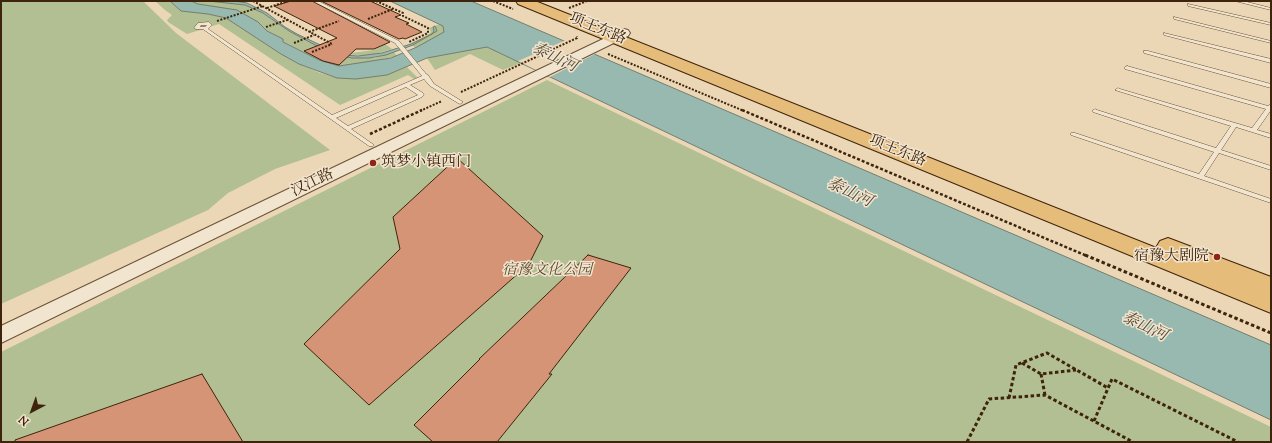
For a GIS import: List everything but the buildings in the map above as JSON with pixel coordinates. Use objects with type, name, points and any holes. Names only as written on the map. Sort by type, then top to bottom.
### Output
[{"type":"main road","name":"项王东路","points":[[524,1],[601,40],[1271,304]]},
{"type":"main road","name":"项王东路","points":[[543,1],[564,9],[601,40],[1271,286]]},
{"type":"street","name":"汉江路","points":[[1,321],[367,141],[456,99],[601,40]]},
{"type":"street","name":"汉江路","points":[[1,335],[526,71]]},
{"type":"lane","points":[[315,1],[398,42],[432,84],[456,99]]},
{"type":"lane","points":[[1237,1],[1271,9]]},
{"type":"lane","points":[[1190,5],[1271,24]]},
{"type":"lane","points":[[1176,18],[1271,42]]},
{"type":"lane","points":[[200,24],[208,24],[209,26],[204,28],[196,28],[200,24]]},
{"type":"lane","points":[[204,28],[367,141]]},
{"type":"lane","points":[[1166,34],[1271,61]]},
{"type":"lane","points":[[1146,52],[1271,86]]},
{"type":"lane","points":[[1127,68],[1270,107],[1254,130]]},
{"type":"lane","points":[[332,117],[407,84],[424,74]]},
{"type":"lane","points":[[348,128],[420,96],[421,94],[407,84]]},
{"type":"lane","points":[[1118,90],[1271,136]]},
{"type":"lane","points":[[1095,111],[1271,168]]},
{"type":"lane","points":[[1200,177],[1235,125]]},
{"type":"lane","points":[[1074,134],[1271,201]]},
{"type":"path","points":[[253,1],[332,44],[312,52]]},
{"type":"path","points":[[266,8],[288,1]]},
{"type":"path","points":[[376,1],[403,13],[403,16],[428,28],[428,33],[407,43]]},
{"type":"path","points":[[564,9],[587,1]]},
{"type":"path","points":[[208,24],[263,6]]},
{"type":"path","points":[[358,22],[394,9]]},
{"type":"path","points":[[309,32],[344,20],[338,16]]},
{"type":"path","points":[[266,27],[287,20]]},
{"type":"path","points":[[294,43],[315,35]]},
{"type":"path","points":[[367,141],[456,99],[601,40],[1271,333]]},
{"type":"path","points":[[1009,398],[1016,365],[1047,353],[1108,388]]},
{"type":"path","points":[[1022,363],[1041,374],[1076,370]]},
{"type":"path","points":[[1041,374],[1045,396]]},
{"type":"path","points":[[1094,421],[1112,380],[1238,442]]},
{"type":"path","points":[[967,442],[989,399],[1045,396],[1133,442]]},
{"type":"green space","points":[[1,1],[143,1],[176,33],[330,150],[275,169],[228,193],[208,210],[1,304]]},
{"type":"green space","points":[[155,1],[170,1],[181,11],[226,18],[299,64],[337,78],[356,79],[387,75],[407,67],[418,78],[414,79],[408,75],[340,105],[219,24],[187,34],[168,22],[167,20],[172,15]]},
{"type":"green space","points":[[191,1],[226,2],[245,5],[263,13],[289,31],[341,56],[374,58],[394,52],[397,56],[364,63],[339,66],[329,64],[283,42],[283,39],[267,31],[264,27],[210,6]]},
{"type":"green space","points":[[440,24],[443,26],[444,32],[436,38],[416,48],[410,44],[429,34],[431,32],[429,28]]},
{"type":"green space","points":[[385,44],[392,49],[369,56],[344,54],[374,50]]},
{"type":"green space","points":[[487,47],[521,63],[503,70],[470,54],[435,70],[427,58]]},
{"type":"green space","name":"宿豫文化公园","points":[[547,80],[1271,427],[1271,442],[1,442],[1,352]]},
{"type":"water","name":"泰山河","points":[[170,1],[191,1],[198,4],[237,10],[258,22],[267,31],[283,39],[283,42],[319,60],[339,66],[391,58],[417,47],[444,32],[443,26],[390,1],[471,1],[1271,345],[1271,420],[487,47],[427,58],[387,75],[356,79],[337,78],[299,64],[226,18],[181,11]]},
{"type":"water","points":[[208,1],[234,1],[247,3],[267,13],[297,34],[343,55],[358,56],[382,53],[411,44],[431,34],[413,45],[386,55],[369,58],[352,58],[332,54],[289,31],[263,13],[245,5]]},
{"type":"water","points":[[435,26],[437,31],[432,34],[434,31],[433,27]]},
{"type":"pier","points":[[566,40],[597,53],[550,77],[518,61]]},
{"type":"place","name":"筑梦小镇西门","points":[[373,163]]},
{"type":"place","name":"宿豫大剧院","points":[[1217,257]]}]
